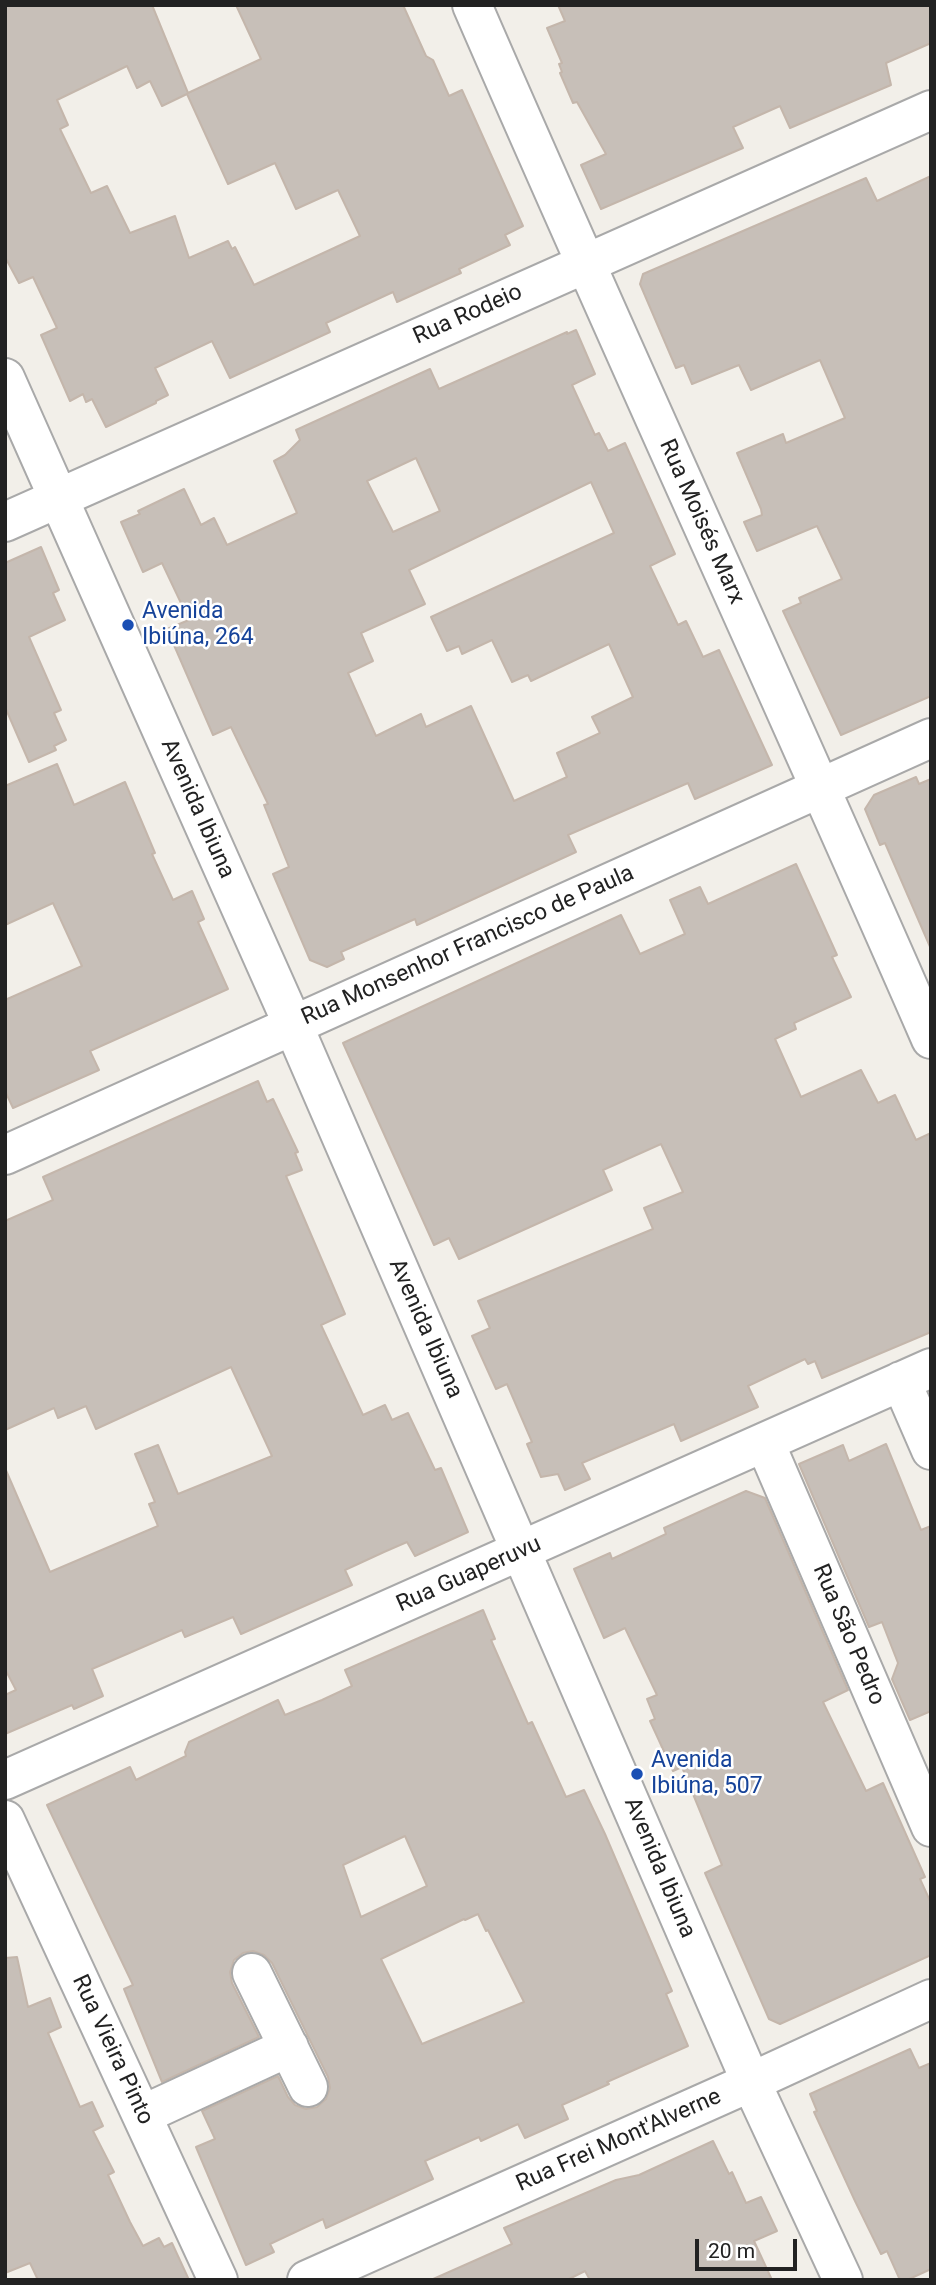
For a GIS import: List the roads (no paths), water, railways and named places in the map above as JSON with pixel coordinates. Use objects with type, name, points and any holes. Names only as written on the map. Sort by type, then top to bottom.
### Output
[{"type":"street","name":"Rua Moisés Marx","points":[[472,5],[584,263],[931,1039]]},
{"type":"street","name":"Rua Rodeio","points":[[5,522],[931,110]]},
{"type":"street","name":"Avenida Ibiuna","points":[[5,378],[293,1025],[751,2082],[843,2280]]},
{"type":"street","name":"Rua Monsenhor Francisco de Paula","points":[[5,1155],[931,738]]},
{"type":"street","name":"Rua Guaperuvu","points":[[5,1780],[916,1374]]},
{"type":"street","points":[[916,1374],[931,1450]]},
{"type":"street","name":"Rua São Pedro","points":[[765,1443],[931,1826]]},
{"type":"street","name":"Rua Vieira Pinto","points":[[5,1819],[218,2280]]},
{"type":"street","points":[[252,1973],[308,2087]]},
{"type":"street","name":"Rua Frei Mont'Alverne","points":[[307,2280],[931,1999]]},
{"type":"street","points":[[142,2115],[289,2047]]},
{"type":"place","name":"Avenida Ibiúna, 264","points":[[128,625]]},
{"type":"place","name":"Avenida Ibiúna, 507","points":[[637,1774]]}]
